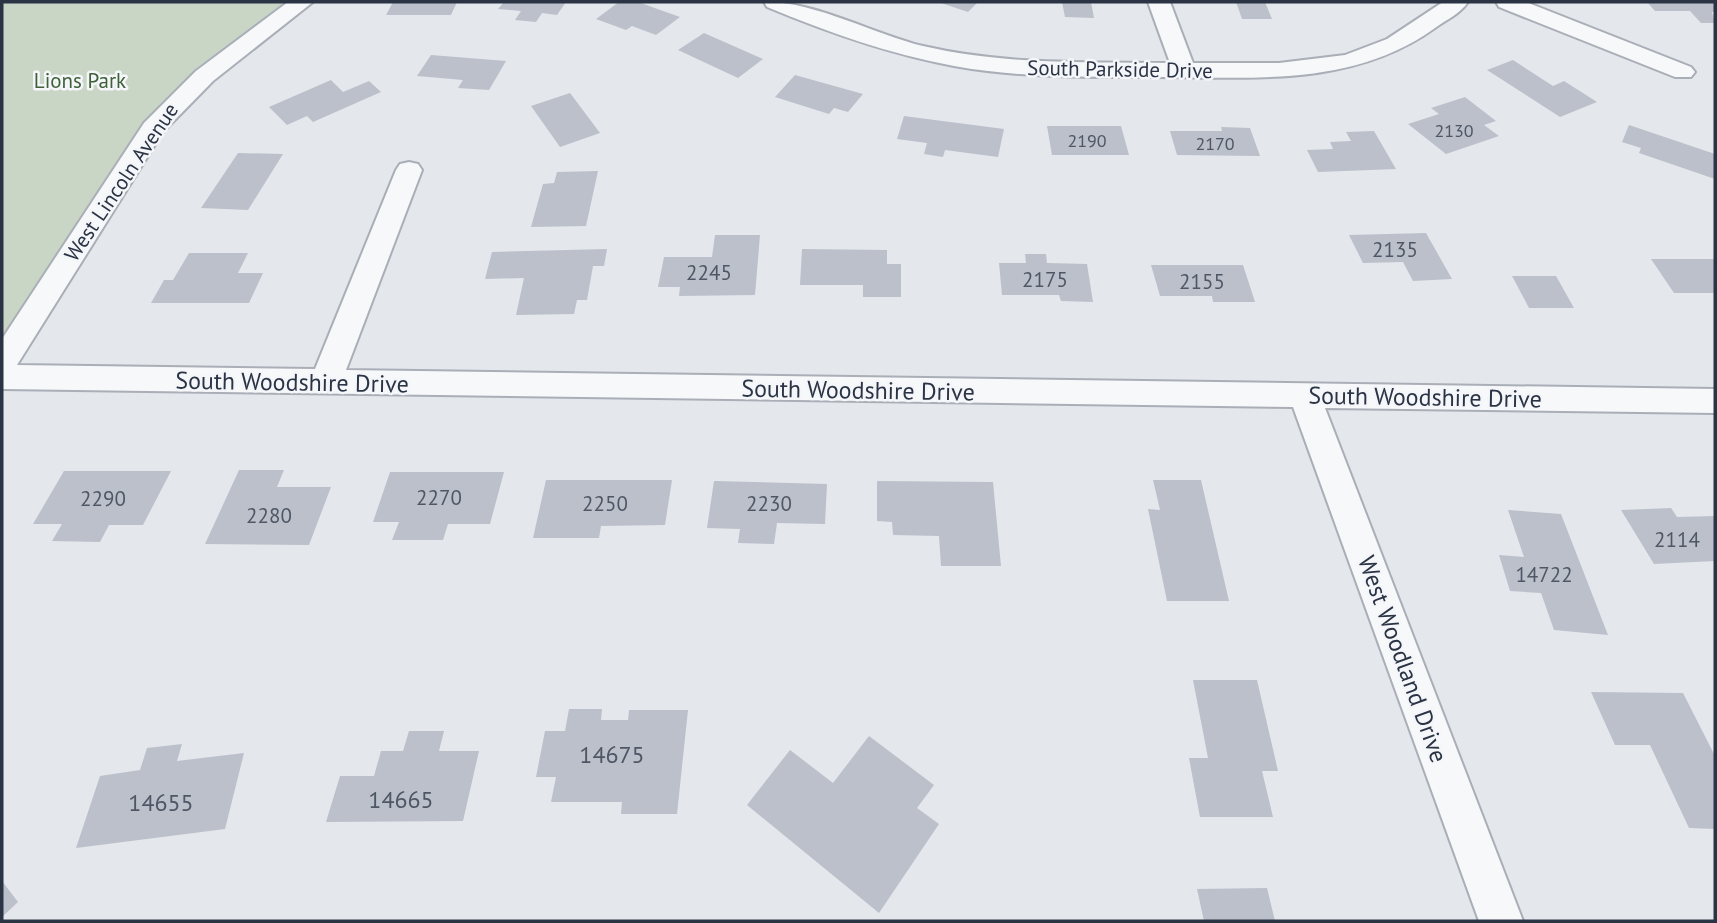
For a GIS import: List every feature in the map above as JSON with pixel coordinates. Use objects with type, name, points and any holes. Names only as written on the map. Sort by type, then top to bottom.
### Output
[{"type":"street","name":"West Lincoln Avenue","points":[[2,364],[153,128],[178,97],[204,73],[302,2]]},
{"type":"street","name":"South Parkside Drive","points":[[775,2],[878,42],[960,60],[1038,68],[1184,70],[1294,70],[1352,61],[1398,43],[1457,2]]},
{"type":"street","points":[[1158,2],[1184,70]]},
{"type":"street","points":[[1507,2],[1683,72]]},
{"type":"street","points":[[326,382],[409,170]]},
{"type":"street","name":"South Woodshire Drive","points":[[2,377],[1715,401]]},
{"type":"street","name":"West Woodland Drive","points":[[1305,396],[1501,921]]},
{"type":"green space","name":"Lions Park","points":[[2,2],[289,2],[197,68],[159,105],[7,334],[2,334]]},
{"type":"building","points":[[393,2],[457,2],[451,15],[386,15]]},
{"type":"building","points":[[504,2],[566,2],[557,15],[542,13],[536,22],[515,20],[521,11],[498,9]]},
{"type":"building","points":[[619,2],[638,2],[680,17],[656,35],[632,26],[626,30],[596,19]]},
{"type":"building","points":[[938,2],[978,2],[968,12]]},
{"type":"building","points":[[1062,2],[1091,2],[1094,18],[1065,17]]},
{"type":"building","points":[[1236,2],[1265,2],[1272,19],[1242,19]]},
{"type":"building","points":[[1647,2],[1715,2],[1715,12],[1712,12],[1715,23],[1701,23],[1690,11],[1655,11]]},
{"type":"building","points":[[704,33],[763,59],[738,78],[678,50]]},
{"type":"building","points":[[431,55],[506,61],[489,90],[458,88],[463,80],[417,76]]},
{"type":"building","points":[[1513,60],[1553,86],[1564,81],[1597,102],[1560,117],[1487,70]]},
{"type":"building","points":[[795,75],[863,94],[848,112],[834,108],[829,114],[775,97]]},
{"type":"building","points":[[331,80],[343,92],[369,81],[381,92],[313,122],[307,116],[287,125],[269,107]]},
{"type":"building","points":[[570,93],[600,133],[560,147],[531,106]]},
{"type":"building","points":[[1465,97],[1496,121],[1484,125],[1499,136],[1446,154],[1408,124],[1439,114],[1431,108]]},
{"type":"building","points":[[904,116],[1004,129],[998,157],[945,150],[943,157],[924,154],[927,143],[897,139]]},
{"type":"building","points":[[1629,125],[1715,154],[1715,179],[1639,153],[1641,148],[1622,142]]},
{"type":"building","points":[[1047,126],[1121,126],[1129,155],[1052,155]]},
{"type":"building","points":[[1221,127],[1250,128],[1260,156],[1177,155],[1170,131],[1222,131]]},
{"type":"building","points":[[1374,131],[1396,169],[1318,172],[1307,150],[1333,149],[1330,142],[1351,141],[1346,132]]},
{"type":"building","points":[[238,153],[283,154],[248,210],[201,208]]},
{"type":"building","points":[[598,171],[586,226],[531,227],[543,184],[554,183],[557,172]]},
{"type":"building","points":[[1426,233],[1452,279],[1413,281],[1403,262],[1363,263],[1349,235]]},
{"type":"building","points":[[715,235],[760,235],[755,295],[679,296],[680,287],[658,287],[664,257],[712,257]]},
{"type":"building","points":[[607,249],[604,266],[593,266],[587,300],[577,300],[574,314],[516,315],[524,278],[485,279],[492,252]]},
{"type":"building","points":[[802,249],[887,250],[887,264],[901,264],[901,297],[863,297],[863,285],[800,285]]},
{"type":"building","points":[[189,253],[248,253],[238,273],[263,273],[249,303],[151,303],[164,280],[173,280]]},
{"type":"building","points":[[1025,254],[1046,254],[1047,263],[1087,264],[1093,302],[1061,301],[1059,295],[1002,295],[999,263],[1026,263]]},
{"type":"building","points":[[1651,259],[1715,259],[1715,293],[1674,293]]},
{"type":"building","points":[[1151,265],[1243,265],[1255,302],[1213,302],[1212,296],[1160,296]]},
{"type":"building","points":[[1512,276],[1556,276],[1574,308],[1529,308]]},
{"type":"building","points":[[239,470],[284,470],[277,487],[331,487],[309,545],[205,544]]},
{"type":"building","points":[[64,471],[171,471],[143,525],[109,525],[100,542],[52,541],[62,524],[33,524]]},
{"type":"building","points":[[390,472],[504,472],[490,524],[448,524],[443,540],[392,540],[399,522],[373,522]]},
{"type":"building","points":[[546,480],[672,480],[665,525],[601,526],[599,538],[533,538]]},
{"type":"building","points":[[1153,480],[1201,480],[1229,601],[1167,601],[1148,509],[1160,510]]},
{"type":"building","points":[[714,481],[827,484],[825,524],[777,523],[774,544],[738,543],[740,529],[707,528]]},
{"type":"building","points":[[877,481],[993,482],[1001,566],[941,566],[939,536],[893,535],[892,522],[877,521]]},
{"type":"building","points":[[1671,508],[1677,517],[1715,516],[1715,561],[1654,564],[1621,510]]},
{"type":"building","points":[[1508,510],[1561,514],[1608,635],[1554,630],[1541,593],[1510,591],[1499,555],[1524,557]]},
{"type":"building","points":[[1193,680],[1257,680],[1278,771],[1262,771],[1273,817],[1200,817],[1189,758],[1208,758]]},
{"type":"building","points":[[1591,692],[1683,693],[1715,756],[1715,829],[1689,828],[1650,745],[1615,745]]},
{"type":"building","points":[[569,709],[602,709],[601,720],[628,720],[629,710],[688,710],[677,814],[621,814],[622,802],[551,802],[556,777],[536,777],[545,731],[565,731]]},
{"type":"building","points":[[409,731],[444,731],[439,751],[479,751],[463,821],[326,822],[340,776],[374,776],[381,751],[403,751]]},
{"type":"building","points":[[869,736],[934,785],[917,808],[939,824],[879,913],[747,805],[790,750],[833,783]]},
{"type":"building","points":[[182,744],[177,761],[244,753],[225,829],[76,848],[100,776],[140,770],[147,748]]},
{"type":"building","points":[[2,881],[18,902],[2,917]]},
{"type":"building","points":[[1267,888],[1275,921],[1204,921],[1197,889]]}]
